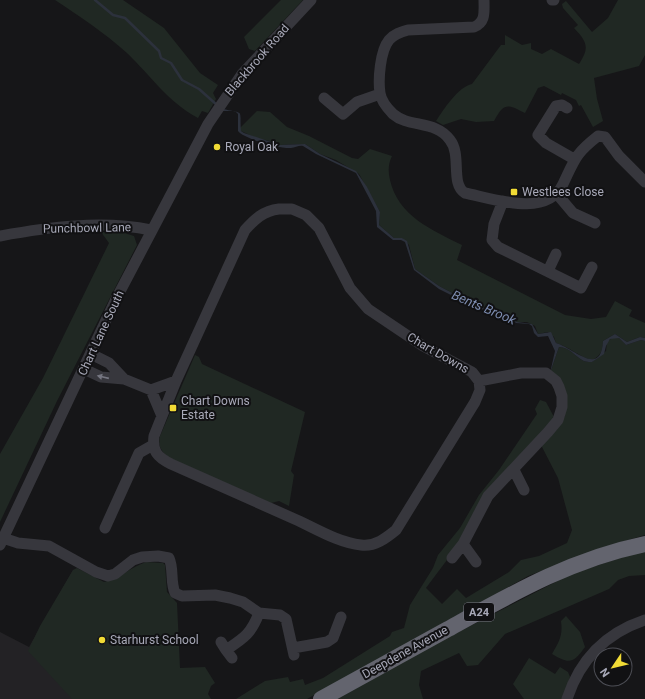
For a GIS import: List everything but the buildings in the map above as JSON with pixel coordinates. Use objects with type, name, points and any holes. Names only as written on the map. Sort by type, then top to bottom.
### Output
[{"type":"highway","name":"Deepdene Avenue","points":[[321,699],[533,583],[570,566],[612,551],[645,544]]},
{"type":"street","name":"Blackbrook Road","points":[[208,124],[222,101],[260,53],[311,0]]},
{"type":"street","points":[[484,0],[484,18],[480,25],[474,27],[408,30],[398,33],[389,40],[382,55],[380,94],[385,105],[394,114],[402,119],[441,130],[450,139],[456,149],[457,184],[460,190],[465,193],[503,201],[537,204],[546,201],[557,194],[563,186],[574,159],[584,147],[598,136],[605,137],[619,156],[645,182]]},
{"type":"street","points":[[324,98],[343,114],[357,102],[380,94]]},
{"type":"street","points":[[567,108],[562,105],[556,106],[538,135],[546,143],[574,159]]},
{"type":"street","name":"Chart Lane South","points":[[2,541],[151,230],[208,124]]},
{"type":"street","points":[[557,194],[573,213],[595,223]]},
{"type":"street","points":[[503,201],[494,224],[492,240],[498,247],[548,270],[581,288],[592,267]]},
{"type":"street","name":"Chart Downs","points":[[292,209],[306,215],[319,228],[350,288],[368,309],[423,346],[472,372],[479,381],[480,390],[475,402],[396,530],[375,544],[363,546],[351,544],[304,524],[160,459],[153,445],[154,436],[176,381],[245,230],[256,218],[267,211],[292,209]]},
{"type":"street","name":"Punchbowl Lane","points":[[0,236],[42,228],[73,226],[136,227],[151,230]]},
{"type":"street","points":[[548,270],[556,254]]},
{"type":"street","points":[[91,354],[109,363],[124,379]]},
{"type":"street","points":[[84,369],[101,377],[124,379],[151,390],[176,381]]},
{"type":"street","points":[[452,558],[463,544],[488,496],[514,470],[558,420],[562,401],[559,387],[552,377],[546,373],[537,372],[479,381]]},
{"type":"street","points":[[151,390],[162,416]]},
{"type":"street","points":[[105,528],[139,453],[153,445]]},
{"type":"street","points":[[514,470],[524,490]]},
{"type":"street","points":[[2,541],[49,546],[77,563],[108,576],[115,574],[133,560],[142,557],[158,556],[169,558],[172,564],[172,586],[175,593],[182,596],[215,595],[230,598],[243,602],[259,613],[280,615],[286,619],[293,652],[327,642],[332,638],[341,617]]},
{"type":"street","points":[[463,544],[476,562]]},
{"type":"street","points":[[226,650],[248,636],[253,629],[259,613]]},
{"type":"street","points":[[567,699],[572,683],[581,667],[602,642],[628,626],[645,620]]},
{"type":"shaded area","points":[[55,0],[123,0],[164,28],[200,73],[218,85],[213,93],[216,99],[208,113],[202,111],[198,118],[178,105],[119,46],[92,25]]},
{"type":"shaded area","points":[[281,0],[303,0],[255,51],[249,49],[244,37]]},
{"type":"shaded area","points":[[618,0],[645,0],[645,55],[639,66],[594,78],[597,99],[603,121],[593,127],[581,105],[579,106],[576,100],[562,93],[561,95],[544,86],[538,88],[525,113],[507,106],[501,110],[494,121],[476,122],[461,119],[443,125],[436,121],[452,99],[462,89],[472,84],[501,45],[505,45],[505,35],[522,45],[531,43],[531,49],[542,54],[551,49],[579,64],[585,53],[586,45],[582,37],[574,28],[578,25],[563,8],[562,4],[566,1],[592,32],[608,18]]},
{"type":"shaded area","points":[[223,109],[230,110],[233,111],[222,111]]},
{"type":"shaded area","points":[[257,111],[270,112],[287,127],[309,136],[352,158],[358,159],[370,149],[392,156],[389,165],[389,177],[394,193],[400,203],[408,212],[428,227],[462,245],[457,260],[565,315],[591,319],[606,317],[615,301],[632,310],[629,316],[645,323],[645,338],[640,337],[627,342],[615,334],[603,341],[601,352],[598,357],[592,360],[556,343],[554,337],[548,332],[538,334],[535,326],[527,322],[517,322],[509,315],[487,310],[474,301],[462,298],[439,286],[415,269],[409,245],[402,238],[394,238],[379,225],[380,212],[359,174],[336,160],[320,154],[305,144],[280,145],[258,139],[241,131],[240,128]]},
{"type":"shaded area","points":[[236,112],[240,114],[241,131],[244,133],[280,145],[305,144],[320,154],[356,171],[367,187],[380,212],[379,225],[394,238],[402,238],[407,241],[415,269],[439,286],[462,298],[474,301],[487,310],[509,315],[517,322],[532,324],[538,334],[551,332],[556,343],[586,358],[597,358],[601,352],[603,341],[615,334],[627,342],[640,337],[645,338],[645,341],[641,340],[626,345],[619,338],[610,339],[604,354],[592,362],[583,361],[569,350],[559,347],[550,373],[555,351],[548,336],[538,337],[534,333],[532,326],[529,324],[516,323],[508,317],[486,312],[473,303],[461,300],[439,289],[414,270],[405,242],[401,240],[393,240],[377,227],[376,211],[356,173],[316,154],[303,146],[291,148],[279,147],[247,137],[238,131],[238,114]]},
{"type":"shaded area","points":[[101,232],[121,232],[134,236],[137,245],[57,401],[0,522],[0,454],[43,378],[109,243]]},
{"type":"shaded area","points":[[613,337],[619,338],[626,345],[641,340],[645,341],[645,535],[601,548],[528,576],[307,699],[236,699],[265,681],[288,677],[290,682],[303,679],[305,685],[323,678],[390,636],[392,632],[404,628],[410,605],[433,568],[438,555],[460,528],[479,495],[499,470],[537,414],[535,409],[540,400],[546,402],[554,417],[426,588],[442,604],[457,589],[466,598],[509,572],[521,560],[539,556],[567,543],[572,530],[558,478],[541,445],[565,416],[550,373],[559,347],[569,350],[583,361],[592,362],[606,351],[607,342]]},
{"type":"shaded area","points":[[195,355],[199,357],[202,364],[305,412],[291,471],[294,475],[289,506],[279,501],[271,503],[169,458],[162,451],[159,443],[160,436]]},
{"type":"shaded area","points":[[645,550],[645,575],[629,576],[618,580],[609,589],[505,634],[478,665],[467,666],[459,653],[421,671],[419,685],[423,699],[337,699],[443,640],[571,574]]},
{"type":"shaded area","name":"Starhurst School","points":[[146,562],[163,563],[165,565],[167,592],[177,603],[180,668],[205,667],[215,683],[211,686],[208,694],[211,699],[72,699],[28,651],[40,626],[73,570],[77,568],[104,582]]},
{"type":"shaded area","name":"Starhurst School","points":[[73,570],[175,699],[0,699],[0,632],[29,647]]},
{"type":"shaded area","points":[[566,616],[580,632],[585,647],[577,657],[570,661],[563,660],[552,654],[560,639],[561,621]]},
{"type":"shaded area","points":[[529,658],[555,674],[560,667],[568,672],[570,677],[563,699],[524,699],[513,684]]},
{"type":"waterway","name":"Bents Brook","points":[[95,0],[113,15],[125,18],[159,51],[161,58],[171,63],[182,80],[199,89],[217,105]]},
{"type":"place","name":"Royal Oak","points":[[217,147]]},
{"type":"place","name":"Westlees Close","points":[[514,192]]},
{"type":"place","name":"Chart Downs Estate","points":[[173,408]]},
{"type":"place","name":"Starhurst School","points":[[102,640]]}]
